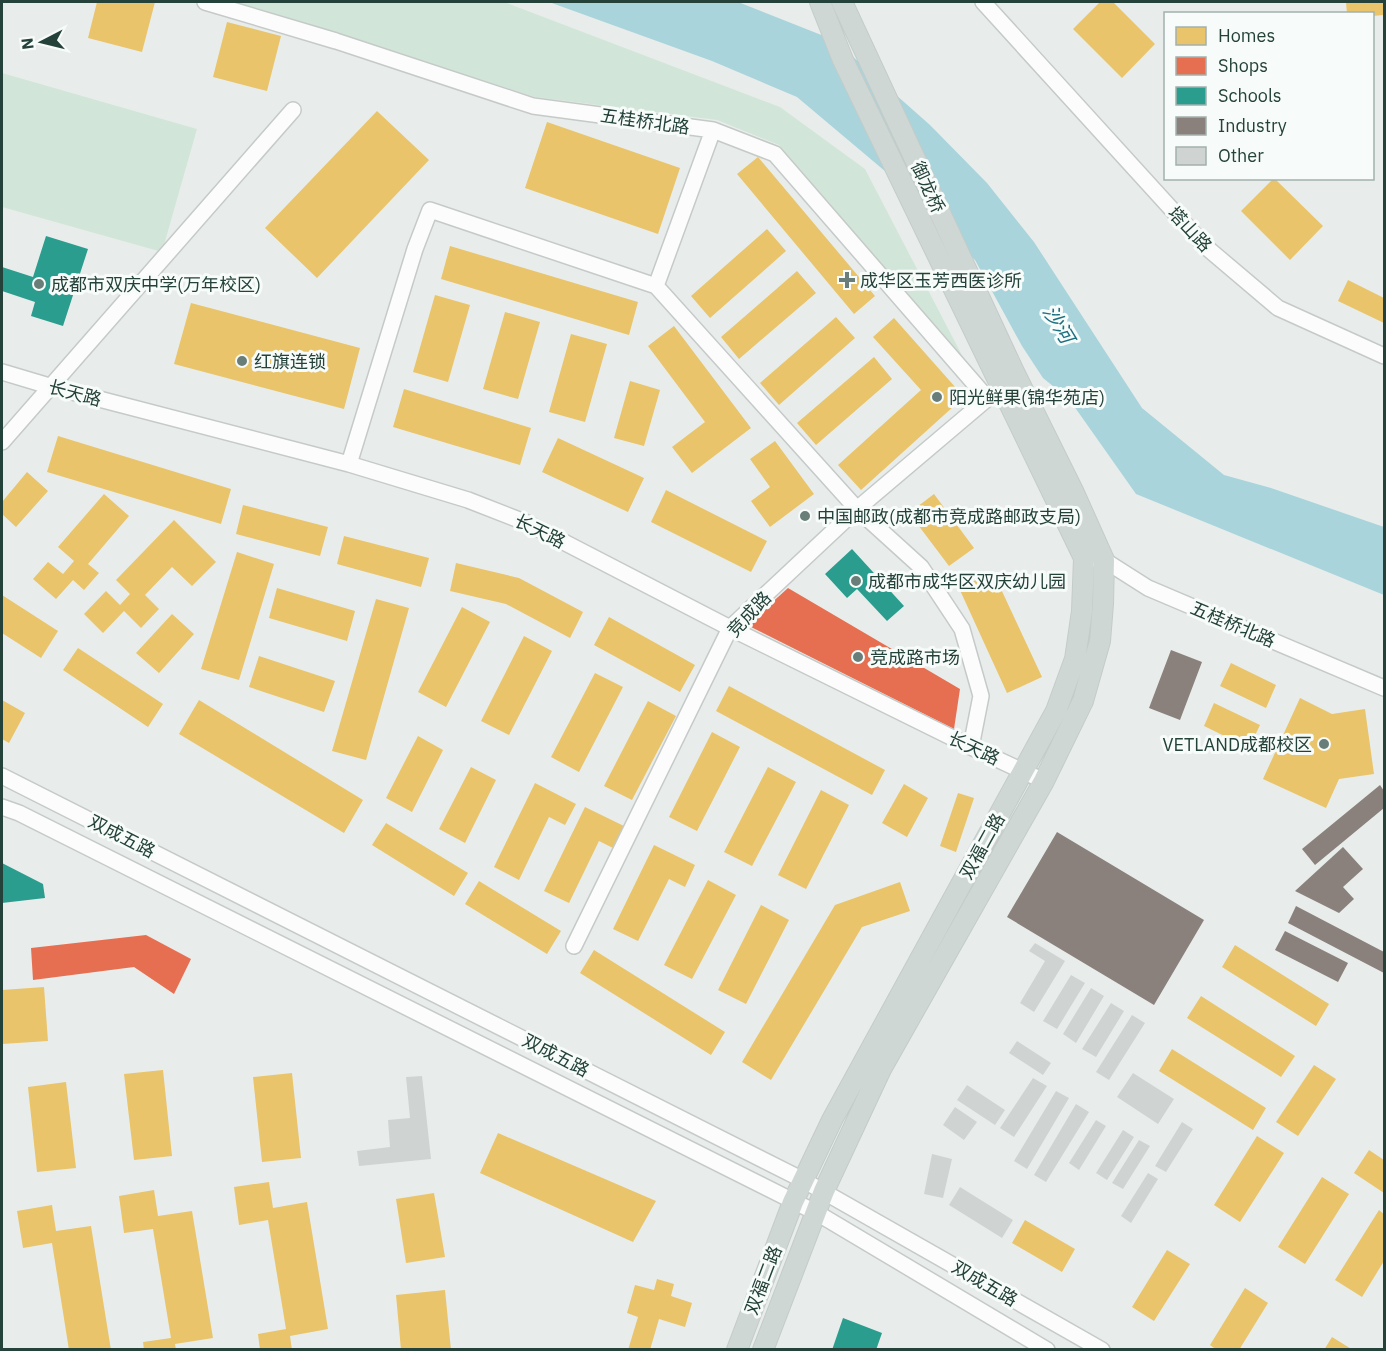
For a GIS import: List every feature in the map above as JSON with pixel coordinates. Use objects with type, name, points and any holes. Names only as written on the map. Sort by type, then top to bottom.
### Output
[{"type":"main road","name":"御龙桥","points":[[820,2],[843,60],[975,334]]},
{"type":"main road","name":"御龙桥","points":[[842,2],[1014,372]]},
{"type":"main road","name":"双福二路","points":[[737,1350],[803,1179],[838,1110],[1056,711],[1075,659],[1082,611],[1084,558],[995,393],[975,334]]},
{"type":"main road","name":"双福二路","points":[[763,1350],[824,1191],[881,1069],[1044,781],[1083,701],[1094,668],[1100,641],[1104,560],[1074,493],[1014,372]]},
{"type":"street","name":"五桂桥北路","points":[[205,2],[336,41],[533,106],[713,130],[775,154],[995,393]]},
{"type":"street","name":"塔山路","points":[[982,2],[1206,247],[1278,308],[1384,356]]},
{"type":"street","points":[[2,442],[293,110]]},
{"type":"street","points":[[656,286],[713,130]]},
{"type":"street","points":[[349,464],[429,210],[656,286],[857,508],[921,567],[962,628],[981,696],[970,747]]},
{"type":"street","name":"长天路","points":[[2,372],[349,464],[468,500],[527,523],[730,628],[970,747],[1044,781]]},
{"type":"street","name":"竞成路","points":[[574,946],[730,628],[857,508],[995,393]]},
{"type":"street","name":"五桂桥北路","points":[[1084,558],[1104,560],[1148,588],[1384,688]]},
{"type":"street","name":"双成五路","points":[[2,776],[803,1179],[1102,1350]]},
{"type":"street","name":"双成五路","points":[[2,807],[19,813],[817,1213],[1047,1350]]},
{"type":"green space","points":[[234,2],[504,2],[780,107],[865,169],[965,361],[779,145],[717,120],[535,97]]},
{"type":"green space","points":[[2,73],[197,129],[162,252],[2,207]]},
{"type":"water","name":"沙河","points":[[549,2],[738,2],[834,40],[930,125],[987,183],[1034,242],[1142,408],[1224,475],[1271,488],[1384,527],[1384,595],[1136,494],[1069,399],[1043,378],[1022,346],[975,260],[892,177],[797,97],[712,61]]},
{"type":"building: Homes","points":[[97,2],[155,2],[142,52],[88,38]]},
{"type":"building: Homes","points":[[1100,2],[1113,2],[1155,44],[1122,78],[1073,29]]},
{"type":"building: Homes","points":[[1346,2],[1384,2],[1384,15],[1374,16],[1374,12],[1347,12]]},
{"type":"building: Homes","points":[[227,22],[281,36],[267,91],[213,77]]},
{"type":"building: Homes","points":[[377,111],[429,160],[317,278],[265,228]]},
{"type":"building: Homes","points":[[547,122],[680,168],[658,234],[525,188]]},
{"type":"building: Homes","points":[[758,157],[875,296],[854,314],[737,174]]},
{"type":"building: Homes","points":[[1272,180],[1276,180],[1323,226],[1290,260],[1241,211]]},
{"type":"building: Homes","points":[[767,229],[786,251],[710,318],[691,296]]},
{"type":"building: Homes","points":[[450,246],[638,302],[629,335],[441,279]]},
{"type":"building: Homes","points":[[797,271],[816,293],[739,359],[721,337]]},
{"type":"building: Homes","points":[[1348,280],[1384,298],[1384,323],[1338,301]]},
{"type":"building: Homes","points":[[435,295],[470,305],[448,382],[413,372]]},
{"type":"building: Homes","points":[[191,303],[360,348],[344,409],[174,364]]},
{"type":"building: Homes","points":[[505,312],[540,322],[518,399],[483,389]]},
{"type":"building: Homes","points":[[836,317],[855,338],[779,405],[760,383]]},
{"type":"building: Homes","points":[[894,318],[964,397],[861,490],[838,465],[921,390],[873,337]]},
{"type":"building: Homes","points":[[674,326],[751,428],[692,473],[672,447],[705,422],[648,346]]},
{"type":"building: Homes","points":[[571,334],[607,344],[585,422],[549,412]]},
{"type":"building: Homes","points":[[874,357],[892,379],[816,445],[797,423]]},
{"type":"building: Homes","points":[[630,381],[660,390],[644,446],[614,438]]},
{"type":"building: Homes","points":[[404,389],[531,428],[520,465],[393,427]]},
{"type":"building: Homes","points":[[58,436],[231,489],[221,524],[47,472]]},
{"type":"building: Homes","points":[[558,438],[644,478],[628,512],[542,472]]},
{"type":"building: Homes","points":[[775,441],[814,494],[770,527],[751,501],[770,487],[750,459]]},
{"type":"building: Homes","points":[[27,472],[48,491],[16,527],[2,514],[2,502]]},
{"type":"building: Homes","points":[[666,490],[767,541],[751,572],[651,522]]},
{"type":"building: Homes","points":[[104,494],[129,516],[88,564],[99,573],[84,590],[73,580],[56,599],[33,579],[48,562],[63,574],[74,561],[58,547]]},
{"type":"building: Homes","points":[[934,494],[974,548],[949,566],[909,513]]},
{"type":"building: Homes","points":[[243,505],[328,527],[320,556],[236,534]]},
{"type":"building: Homes","points":[[174,520],[216,562],[192,586],[172,567],[145,595],[159,609],[141,628],[124,611],[103,633],[84,614],[106,591],[120,605],[130,594],[116,580]]},
{"type":"building: Homes","points":[[344,536],[429,558],[421,587],[337,564]]},
{"type":"building: Homes","points":[[237,552],[274,564],[239,680],[201,669]]},
{"type":"building: Homes","points":[[456,563],[519,578],[583,612],[570,638],[506,604],[450,591]]},
{"type":"building: Homes","points":[[993,572],[1042,677],[1007,693],[959,588]]},
{"type":"building: Homes","points":[[277,588],[355,611],[347,641],[269,618]]},
{"type":"building: Homes","points":[[2,595],[58,631],[41,658],[2,633]]},
{"type":"building: Homes","points":[[376,599],[409,608],[366,760],[332,751]]},
{"type":"building: Homes","points":[[462,607],[490,622],[446,707],[418,692]]},
{"type":"building: Homes","points":[[172,614],[194,634],[159,673],[136,653]]},
{"type":"building: Homes","points":[[609,617],[695,665],[680,692],[594,645]]},
{"type":"building: Homes","points":[[524,636],[552,651],[509,735],[481,721]]},
{"type":"building: Homes","points":[[78,648],[163,704],[148,727],[63,670]]},
{"type":"building: Homes","points":[[259,656],[335,681],[324,712],[249,687]]},
{"type":"building: Homes","points":[[1231,663],[1276,685],[1266,708],[1220,686]]},
{"type":"building: Homes","points":[[595,673],[623,687],[579,772],[551,757]]},
{"type":"building: Homes","points":[[729,686],[885,770],[872,795],[716,711]]},
{"type":"building: Homes","name":"VETLAND成都校区","points":[[1300,698],[1332,714],[1365,709],[1374,774],[1339,779],[1326,808],[1263,779]]},
{"type":"building: Homes","points":[[2,700],[25,713],[9,743],[2,739]]},
{"type":"building: Homes","points":[[199,700],[363,800],[344,833],[179,734]]},
{"type":"building: Homes","points":[[648,701],[676,716],[632,800],[604,786]]},
{"type":"building: Homes","points":[[1214,703],[1260,725],[1249,748],[1204,726]]},
{"type":"building: Homes","points":[[712,732],[740,747],[697,831],[669,817]]},
{"type":"building: Homes","points":[[418,736],[443,750],[412,812],[386,798]]},
{"type":"building: Homes","points":[[471,767],[496,780],[465,843],[439,829]]},
{"type":"building: Homes","points":[[768,767],[796,782],[752,866],[724,852]]},
{"type":"building: Homes","points":[[535,783],[576,804],[565,825],[549,817],[519,880],[494,867]]},
{"type":"building: Homes","points":[[904,784],[928,798],[907,837],[882,823]]},
{"type":"building: Homes","points":[[821,790],[849,805],[806,889],[778,875]]},
{"type":"building: Homes","points":[[958,793],[974,798],[956,852],[940,846]]},
{"type":"building: Homes","points":[[585,807],[626,827],[615,849],[599,841],[569,903],[544,891]]},
{"type":"building: Homes","points":[[386,823],[468,873],[454,896],[372,845]]},
{"type":"building: Homes","points":[[654,845],[695,865],[685,887],[669,879],[638,941],[613,929]]},
{"type":"building: Homes","points":[[708,880],[736,895],[692,979],[664,965]]},
{"type":"building: Homes","points":[[479,881],[561,931],[547,954],[465,904]]},
{"type":"building: Homes","points":[[900,882],[910,911],[862,927],[771,1080],[742,1062],[835,905]]},
{"type":"building: Homes","points":[[761,905],[789,920],[746,1004],[718,990]]},
{"type":"building: Homes","points":[[1235,945],[1329,1004],[1316,1026],[1222,967]]},
{"type":"building: Homes","points":[[594,950],[725,1032],[711,1055],[580,973]]},
{"type":"building: Homes","points":[[44,987],[48,1041],[2,1044],[2,990]]},
{"type":"building: Homes","points":[[1201,996],[1295,1056],[1281,1077],[1187,1018]]},
{"type":"building: Homes","points":[[1172,1049],[1266,1108],[1253,1130],[1159,1071]]},
{"type":"building: Homes","points":[[1314,1065],[1336,1079],[1298,1136],[1276,1122]]},
{"type":"building: Homes","points":[[163,1070],[172,1156],[134,1160],[124,1074]]},
{"type":"building: Homes","points":[[292,1073],[301,1158],[262,1162],[253,1077]]},
{"type":"building: Homes","points":[[66,1082],[76,1168],[37,1172],[28,1087]]},
{"type":"building: Homes","points":[[498,1133],[656,1201],[633,1242],[480,1173]]},
{"type":"building: Homes","points":[[1257,1136],[1284,1153],[1240,1222],[1214,1205]]},
{"type":"building: Homes","points":[[1369,1150],[1384,1160],[1384,1193],[1354,1173]]},
{"type":"building: Homes","points":[[1322,1177],[1349,1194],[1305,1264],[1278,1247]]},
{"type":"building: Homes","points":[[269,1182],[273,1208],[307,1202],[328,1329],[290,1336],[292,1350],[260,1350],[258,1334],[286,1329],[268,1220],[239,1225],[234,1187]]},
{"type":"building: Homes","points":[[154,1190],[158,1216],[192,1211],[213,1338],[175,1344],[176,1350],[144,1350],[143,1342],[171,1338],[153,1229],[124,1233],[119,1196]]},
{"type":"building: Homes","points":[[434,1193],[445,1257],[406,1263],[396,1199]]},
{"type":"building: Homes","points":[[52,1205],[56,1231],[91,1226],[111,1350],[69,1350],[52,1243],[23,1248],[17,1211]]},
{"type":"building: Homes","points":[[1379,1210],[1384,1214],[1384,1261],[1362,1297],[1335,1280]]},
{"type":"building: Homes","points":[[1025,1220],[1075,1249],[1062,1272],[1012,1243]]},
{"type":"building: Homes","points":[[1167,1250],[1190,1264],[1154,1321],[1132,1307]]},
{"type":"building: Homes","points":[[657,1279],[674,1284],[671,1296],[692,1303],[685,1327],[659,1319],[650,1350],[628,1350],[638,1317],[627,1313],[635,1285],[654,1290]]},
{"type":"building: Homes","points":[[1245,1288],[1268,1303],[1239,1350],[1217,1350],[1210,1345]]},
{"type":"building: Homes","points":[[445,1290],[451,1350],[401,1350],[396,1295]]},
{"type":"building: Homes","points":[[1332,1337],[1353,1350],[1324,1350]]},
{"type":"building: Shops","name":"竞成路市场","points":[[788,588],[960,689],[954,729],[747,625]]},
{"type":"building: Shops","points":[[146,935],[191,959],[174,994],[134,967],[33,980],[31,948]]},
{"type":"building: Schools","name":"成都市双庆中学(万年校区)","points":[[46,236],[88,249],[63,326],[31,316],[35,302],[2,291],[2,267],[33,277]]},
{"type":"building: Schools","name":"成都市成华区双庆幼儿园","points":[[852,549],[904,606],[887,621],[857,589],[847,598],[825,574]]},
{"type":"building: Schools","points":[[2,863],[43,884],[45,898],[2,903]]},
{"type":"building: Schools","points":[[843,1318],[882,1333],[876,1350],[832,1350]]},
{"type":"building: Industry","points":[[1171,650],[1202,662],[1180,720],[1149,708]]},
{"type":"building: Industry","points":[[1380,785],[1384,791],[1384,808],[1315,865],[1302,849]]},
{"type":"building: Industry","points":[[1057,832],[1204,920],[1154,1005],[1007,917]]},
{"type":"building: Industry","points":[[1343,847],[1363,869],[1343,887],[1354,899],[1339,913],[1295,891]]},
{"type":"building: Industry","points":[[1296,906],[1384,952],[1384,973],[1288,923]]},
{"type":"building: Industry","points":[[1285,931],[1348,963],[1338,982],[1275,950]]},
{"type":"building: Other","points":[[1035,943],[1065,961],[1034,1012],[1020,1003],[1045,961],[1029,951]]},
{"type":"building: Other","points":[[1071,975],[1085,983],[1057,1029],[1043,1021]]},
{"type":"building: Other","points":[[1091,988],[1104,996],[1076,1043],[1063,1034]]},
{"type":"building: Other","points":[[1111,1003],[1124,1011],[1096,1057],[1082,1049]]},
{"type":"building: Other","points":[[1132,1015],[1145,1023],[1109,1080],[1096,1072]]},
{"type":"building: Other","points":[[1017,1041],[1051,1063],[1043,1075],[1009,1053]]},
{"type":"building: Other","points":[[1133,1073],[1174,1099],[1158,1124],[1117,1097]]},
{"type":"building: Other","points":[[422,1076],[431,1159],[359,1166],[357,1151],[390,1147],[388,1120],[410,1118],[406,1077]]},
{"type":"building: Other","points":[[1033,1078],[1047,1086],[1014,1137],[1000,1128]]},
{"type":"building: Other","points":[[967,1085],[1005,1110],[995,1125],[957,1100]]},
{"type":"building: Other","points":[[1056,1091],[1069,1098],[1027,1169],[1014,1161]]},
{"type":"building: Other","points":[[1076,1104],[1089,1112],[1046,1182],[1034,1175]]},
{"type":"building: Other","points":[[955,1107],[977,1122],[964,1140],[943,1125]]},
{"type":"building: Other","points":[[1096,1120],[1106,1126],[1079,1170],[1069,1163]]},
{"type":"building: Other","points":[[1182,1122],[1193,1129],[1166,1172],[1155,1166]]},
{"type":"building: Other","points":[[1123,1130],[1134,1137],[1107,1180],[1096,1173]]},
{"type":"building: Other","points":[[1139,1140],[1150,1146],[1123,1189],[1112,1183]]},
{"type":"building: Other","points":[[932,1154],[952,1159],[943,1198],[924,1194]]},
{"type":"building: Other","points":[[1148,1173],[1158,1179],[1131,1223],[1121,1216]]},
{"type":"building: Other","points":[[960,1187],[1013,1220],[1002,1238],[949,1205]]},
{"type":"place","name":"成华区玉芳西医诊所","points":[[847,280]]},
{"type":"place","name":"成都市双庆中学(万年校区)","points":[[39,284]]},
{"type":"place","name":"红旗连锁","points":[[242,361]]},
{"type":"place","name":"阳光鲜果(锦华苑店)","points":[[937,397]]},
{"type":"place","name":"中国邮政(成都市竞成路邮政支局)","points":[[805,516]]},
{"type":"place","name":"成都市成华区双庆幼儿园","points":[[856,581]]},
{"type":"place","name":"竞成路市场","points":[[858,657]]},
{"type":"place","name":"VETLAND成都校区","points":[[1324,744]]}]
